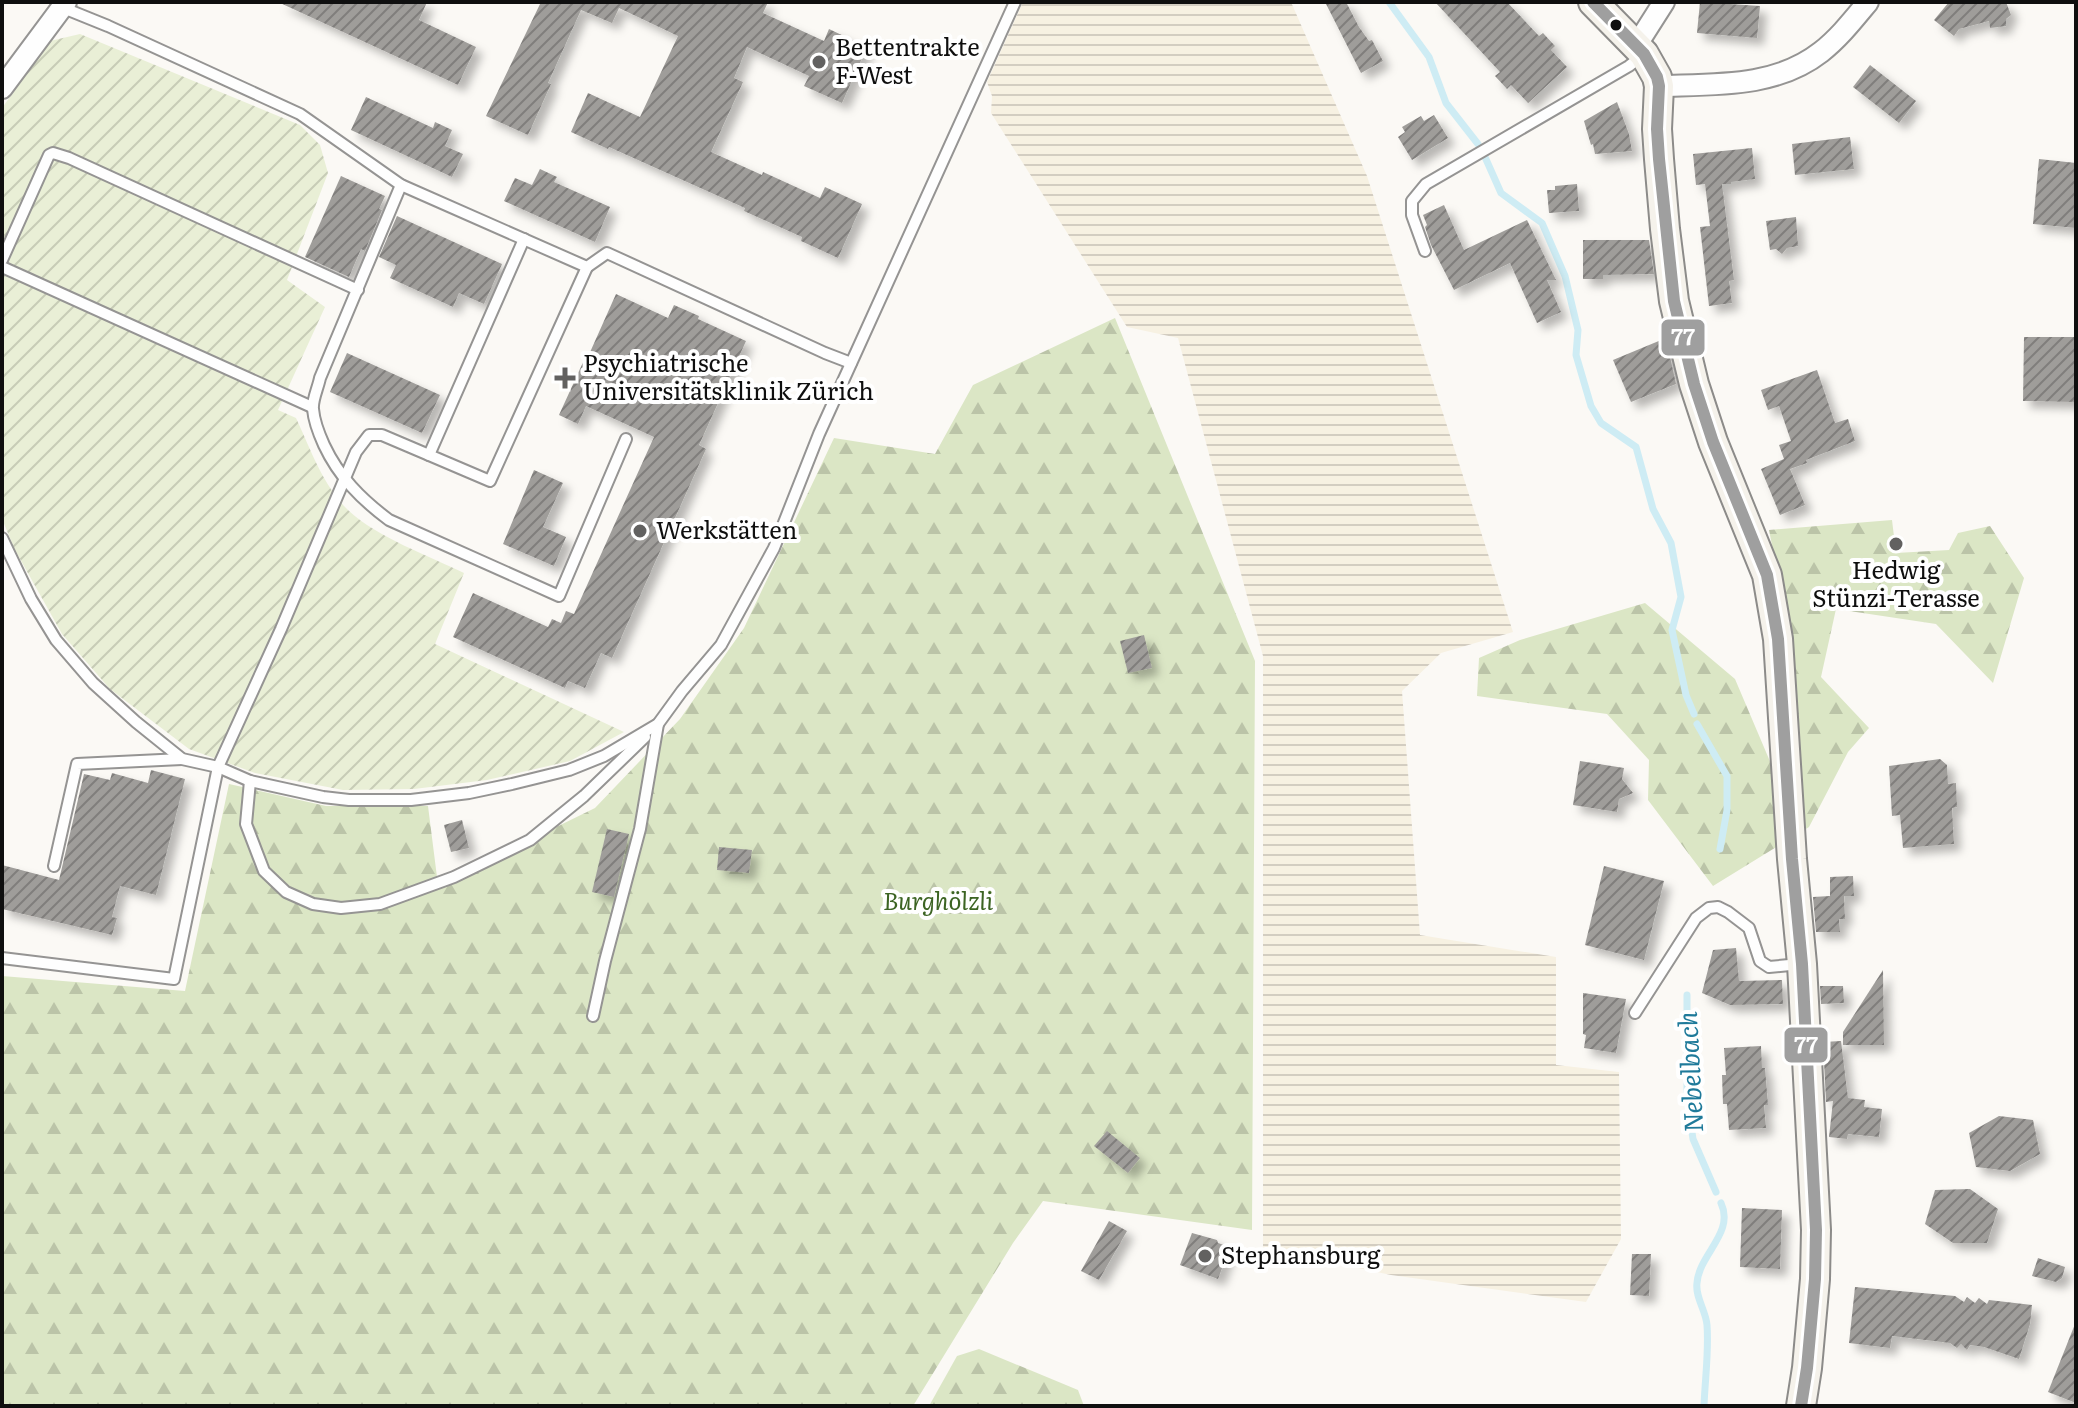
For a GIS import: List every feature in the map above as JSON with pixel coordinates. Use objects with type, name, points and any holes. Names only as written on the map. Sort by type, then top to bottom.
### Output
[{"type":"street","points":[[1593,2],[1649,64],[1730,83],[1782,74],[1810,60],[1828,47],[1868,2]]},
{"type":"street","points":[[1664,2],[1649,64],[1674,301],[1703,413],[1768,581],[1778,639],[1802,964],[1816,1230],[1810,1339],[1801,1406]]},
{"type":"street","points":[[2,88],[63,4]]},
{"type":"lane","points":[[250,781],[246,824],[264,871],[286,892],[313,904],[341,908],[380,904],[454,877],[530,840],[584,796],[658,724],[721,645],[774,548],[819,434],[1015,2]]},
{"type":"lane","points":[[63,4],[300,114],[401,185],[587,267]]},
{"type":"lane","points":[[1425,251],[1412,215],[1412,201],[1426,184],[1629,66],[1649,64]]},
{"type":"lane","points":[[2,260],[49,155],[59,153],[358,290]]},
{"type":"lane","points":[[401,185],[320,378],[312,407],[318,432],[344,481],[389,520],[559,596],[626,439]]},
{"type":"lane","points":[[429,455],[524,239]]},
{"type":"lane","points":[[2,958],[174,979],[218,767],[356,452],[369,435],[382,435],[490,481],[587,267],[607,253],[851,363]]},
{"type":"lane","points":[[2,267],[312,407]]},
{"type":"lane","points":[[2,538],[31,599],[56,640],[93,683],[182,759]]},
{"type":"lane","points":[[54,866],[77,764],[182,759],[218,767],[250,781],[323,797],[411,800],[469,793],[569,770],[604,756],[658,724]]},
{"type":"lane","points":[[593,1016],[640,829],[658,724]]},
{"type":"lane","points":[[1635,1013],[1696,918],[1709,908],[1718,907],[1728,912],[1749,928],[1760,961],[1769,967],[1802,964]]},
{"type":"shaded area","points":[[1023,2],[1291,2],[1367,176],[1513,632],[1441,653],[1402,691],[1420,935],[1556,957],[1556,1065],[1619,1072],[1621,1239],[1586,1302],[1391,1275],[1263,1248],[1263,656],[1178,338],[1127,327],[991,113],[992,96],[987,82]]},
{"type":"green space","points":[[80,34],[300,125],[320,145],[328,173],[287,280],[325,307],[278,410],[296,418],[325,479],[349,511],[388,538],[464,573],[435,644],[624,732],[570,761],[487,780],[414,789],[343,790],[255,773],[189,749],[110,689],[62,634],[15,550],[2,519],[2,108],[50,41]]},
{"type":"green space","name":"Burghölzli","points":[[1115,318],[1255,661],[1252,1230],[1043,1201],[1013,1243],[913,1406],[2,1404],[2,976],[185,991],[229,784],[326,806],[428,806],[438,885],[595,808],[680,719],[744,628],[834,438],[935,454],[973,385]]},
{"type":"green space","points":[[1892,520],[1896,553],[1949,550],[1958,533],[1990,526],[2024,578],[1993,683],[1936,624],[1836,609],[1821,677],[1869,728],[1848,752],[1809,827],[1713,886],[1648,800],[1649,760],[1607,714],[1477,696],[1479,658],[1520,640],[1645,603],[1735,679],[1797,825],[1791,640],[1769,530]]},
{"type":"green space","points":[[979,1349],[1078,1390],[1084,1406],[929,1406],[957,1356]]},
{"type":"building","points":[[278,2],[427,2],[419,20],[476,47],[458,85]]},
{"type":"building","points":[[541,2],[768,2],[763,13],[824,41],[829,29],[867,47],[842,103],[804,86],[809,76],[747,47],[734,78],[743,82],[711,152],[820,198],[825,187],[862,204],[838,258],[801,241],[802,237],[744,211],[745,208],[571,132],[588,93],[640,117],[678,36],[619,8],[612,23],[581,10],[528,135],[486,116]]},
{"type":"building","points":[[1325,2],[1346,2],[1383,61],[1361,73]]},
{"type":"building","points":[[1435,2],[1507,2],[1539,36],[1543,33],[1555,46],[1551,50],[1567,67],[1528,103],[1511,85],[1507,89],[1495,76],[1500,72]]},
{"type":"building","points":[[1700,2],[1760,6],[1757,38],[1697,33]]},
{"type":"building","points":[[1949,2],[2006,2],[2011,15],[2006,19],[2006,26],[1990,28],[1989,21],[1959,29],[1954,36],[1934,20]]},
{"type":"building","points":[[1870,65],[1916,101],[1899,123],[1853,87]]},
{"type":"building","points":[[366,97],[433,128],[435,122],[452,130],[445,146],[463,154],[452,177],[351,130]]},
{"type":"building","points":[[1617,102],[1632,151],[1595,154],[1584,121]]},
{"type":"building","points":[[1434,115],[1448,138],[1412,160],[1398,137],[1405,132],[1402,127],[1421,116],[1424,121]]},
{"type":"building","points":[[1850,137],[1854,169],[1795,175],[1792,144]]},
{"type":"building","points":[[1752,148],[1755,179],[1722,184],[1734,280],[1729,281],[1732,303],[1709,306],[1700,227],[1710,226],[1705,184],[1696,185],[1693,154]]},
{"type":"building","points":[[2039,159],[2076,163],[2076,228],[2033,224]]},
{"type":"building","points":[[540,169],[557,177],[554,182],[610,207],[595,242],[504,201],[515,178],[532,185]]},
{"type":"building","points":[[341,176],[385,196],[365,251],[361,249],[349,277],[305,257]]},
{"type":"building","points":[[1577,184],[1579,211],[1549,213],[1547,190]]},
{"type":"building","points":[[1444,205],[1464,250],[1527,220],[1556,280],[1547,280],[1561,312],[1537,323],[1510,263],[1454,290],[1431,245],[1423,215]]},
{"type":"building","points":[[397,216],[502,264],[484,304],[459,293],[453,307],[390,278],[396,265],[379,257]]},
{"type":"building","points":[[1796,217],[1798,246],[1787,248],[1782,254],[1776,249],[1770,250],[1766,221]]},
{"type":"building","points":[[1583,240],[1649,240],[1654,274],[1603,275],[1603,279],[1583,279]]},
{"type":"building","points":[[616,294],[668,318],[674,305],[746,341],[699,445],[706,449],[612,658],[601,653],[585,688],[568,681],[565,688],[453,637],[473,593],[548,627],[552,619],[561,623],[566,611],[574,614],[654,437],[586,406],[578,424],[559,415]]},
{"type":"building","points":[[2024,337],[2076,337],[2076,402],[2023,401]]},
{"type":"building","points":[[1666,338],[1676,384],[1631,402],[1613,360]]},
{"type":"building","points":[[347,353],[440,395],[422,433],[330,392]]},
{"type":"building","points":[[1817,370],[1835,423],[1848,419],[1855,441],[1790,469],[1805,505],[1780,515],[1761,469],[1784,459],[1779,445],[1791,441],[1779,406],[1768,410],[1761,390]]},
{"type":"building","points":[[534,470],[563,483],[543,527],[566,537],[554,566],[503,544]]},
{"type":"building","points":[[1144,635],[1152,668],[1128,673],[1120,641]]},
{"type":"building","points":[[1940,759],[1947,765],[1948,784],[1956,783],[1957,807],[1952,808],[1954,844],[1903,848],[1900,815],[1892,816],[1889,766]]},
{"type":"building","points":[[1580,761],[1624,768],[1622,779],[1633,793],[1619,799],[1617,812],[1573,805]]},
{"type":"building","points":[[151,770],[185,779],[156,895],[120,886],[112,917],[117,918],[112,935],[2,909],[2,865],[59,880],[84,774],[110,780],[112,773],[148,783]]},
{"type":"building","points":[[462,820],[469,848],[451,852],[444,825]]},
{"type":"building","points":[[607,829],[629,834],[614,897],[592,892]]},
{"type":"building","points":[[719,847],[752,850],[749,873],[717,870]]},
{"type":"building","points":[[1604,866],[1664,881],[1644,960],[1585,945]]},
{"type":"building","points":[[1853,876],[1854,896],[1844,896],[1845,919],[1839,919],[1840,932],[1816,932],[1813,897],[1830,896],[1830,877]]},
{"type":"building","points":[[1736,948],[1739,981],[1782,980],[1783,1004],[1730,1005],[1702,993],[1713,950]]},
{"type":"building","points":[[1883,970],[1884,1045],[1843,1045],[1843,1032]]},
{"type":"building","points":[[1820,986],[1843,986],[1844,1003],[1821,1004]]},
{"type":"building","points":[[1583,993],[1626,999],[1616,1053],[1584,1048]]},
{"type":"building","points":[[1841,1041],[1848,1098],[1865,1100],[1864,1107],[1882,1109],[1879,1137],[1848,1134],[1847,1139],[1829,1137],[1833,1101],[1826,1102],[1823,1042]]},
{"type":"building","points":[[1761,1046],[1768,1105],[1764,1105],[1766,1128],[1729,1130],[1727,1104],[1723,1104],[1722,1075],[1726,1075],[1724,1048]]},
{"type":"building","points":[[1999,1116],[2033,1120],[2040,1154],[2010,1171],[1976,1167],[1969,1133]]},
{"type":"building","points":[[1107,1131],[1140,1158],[1128,1173],[1094,1146]]},
{"type":"building","points":[[1970,1189],[1998,1209],[1987,1243],[1953,1243],[1925,1224],[1935,1190]]},
{"type":"building","points":[[1742,1208],[1782,1210],[1780,1269],[1740,1267]]},
{"type":"building","points":[[1109,1221],[1127,1231],[1099,1280],[1081,1271]]},
{"type":"building","name":"Stephansburg","points":[[1192,1233],[1230,1247],[1218,1279],[1180,1265]]},
{"type":"building","points":[[1632,1254],[1651,1254],[1649,1296],[1630,1295]]},
{"type":"building","points":[[2038,1258],[2065,1267],[2062,1278],[2056,1282],[2032,1276]]},
{"type":"building","points":[[1855,1287],[1955,1296],[1964,1302],[1967,1297],[1975,1303],[1979,1298],[1987,1304],[1989,1300],[2032,1305],[2030,1324],[2019,1359],[1984,1347],[1970,1345],[1967,1350],[1961,1344],[1957,1348],[1950,1343],[1892,1336],[1890,1348],[1849,1343]]},
{"type":"building","points":[[2076,1324],[2076,1403],[2048,1392]]},
{"type":"waterway","name":"Nebelbach","points":[[1389,2],[1429,57],[1446,103],[1478,144]]},
{"type":"waterway","name":"Nebelbach","points":[[1485,157],[1501,193],[1542,223],[1565,276],[1578,330],[1576,355],[1591,406],[1601,423],[1636,447],[1653,509],[1671,543],[1681,597],[1672,630],[1686,695],[1694,714]]},
{"type":"waterway","name":"Nebelbach","points":[[1697,724],[1727,776],[1727,810],[1720,849]]},
{"type":"waterway","name":"Nebelbach","points":[[1687,995],[1687,1099],[1693,1139],[1716,1192]]},
{"type":"waterway","name":"Nebelbach","points":[[1704,1406],[1707,1325],[1697,1283],[1699,1272],[1720,1234],[1724,1214],[1721,1203]]},
{"type":"transit line","name":"77","points":[[1593,2],[1644,54],[1657,77],[1659,159],[1674,301],[1694,384],[1713,442],[1767,575],[1778,639],[1802,964],[1816,1230],[1815,1279],[1801,1406]]},
{"type":"place","name":"Bettentrakte F-West","points":[[819,62]]},
{"type":"place","name":"Psychiatrische Universitätsklinik Zürich","points":[[565,378]]},
{"type":"place","name":"Werkstätten","points":[[640,531]]},
{"type":"place","name":"Hedwig Stünzi-Terasse","points":[[1896,544]]},
{"type":"place","name":"Stephansburg","points":[[1205,1256]]}]
